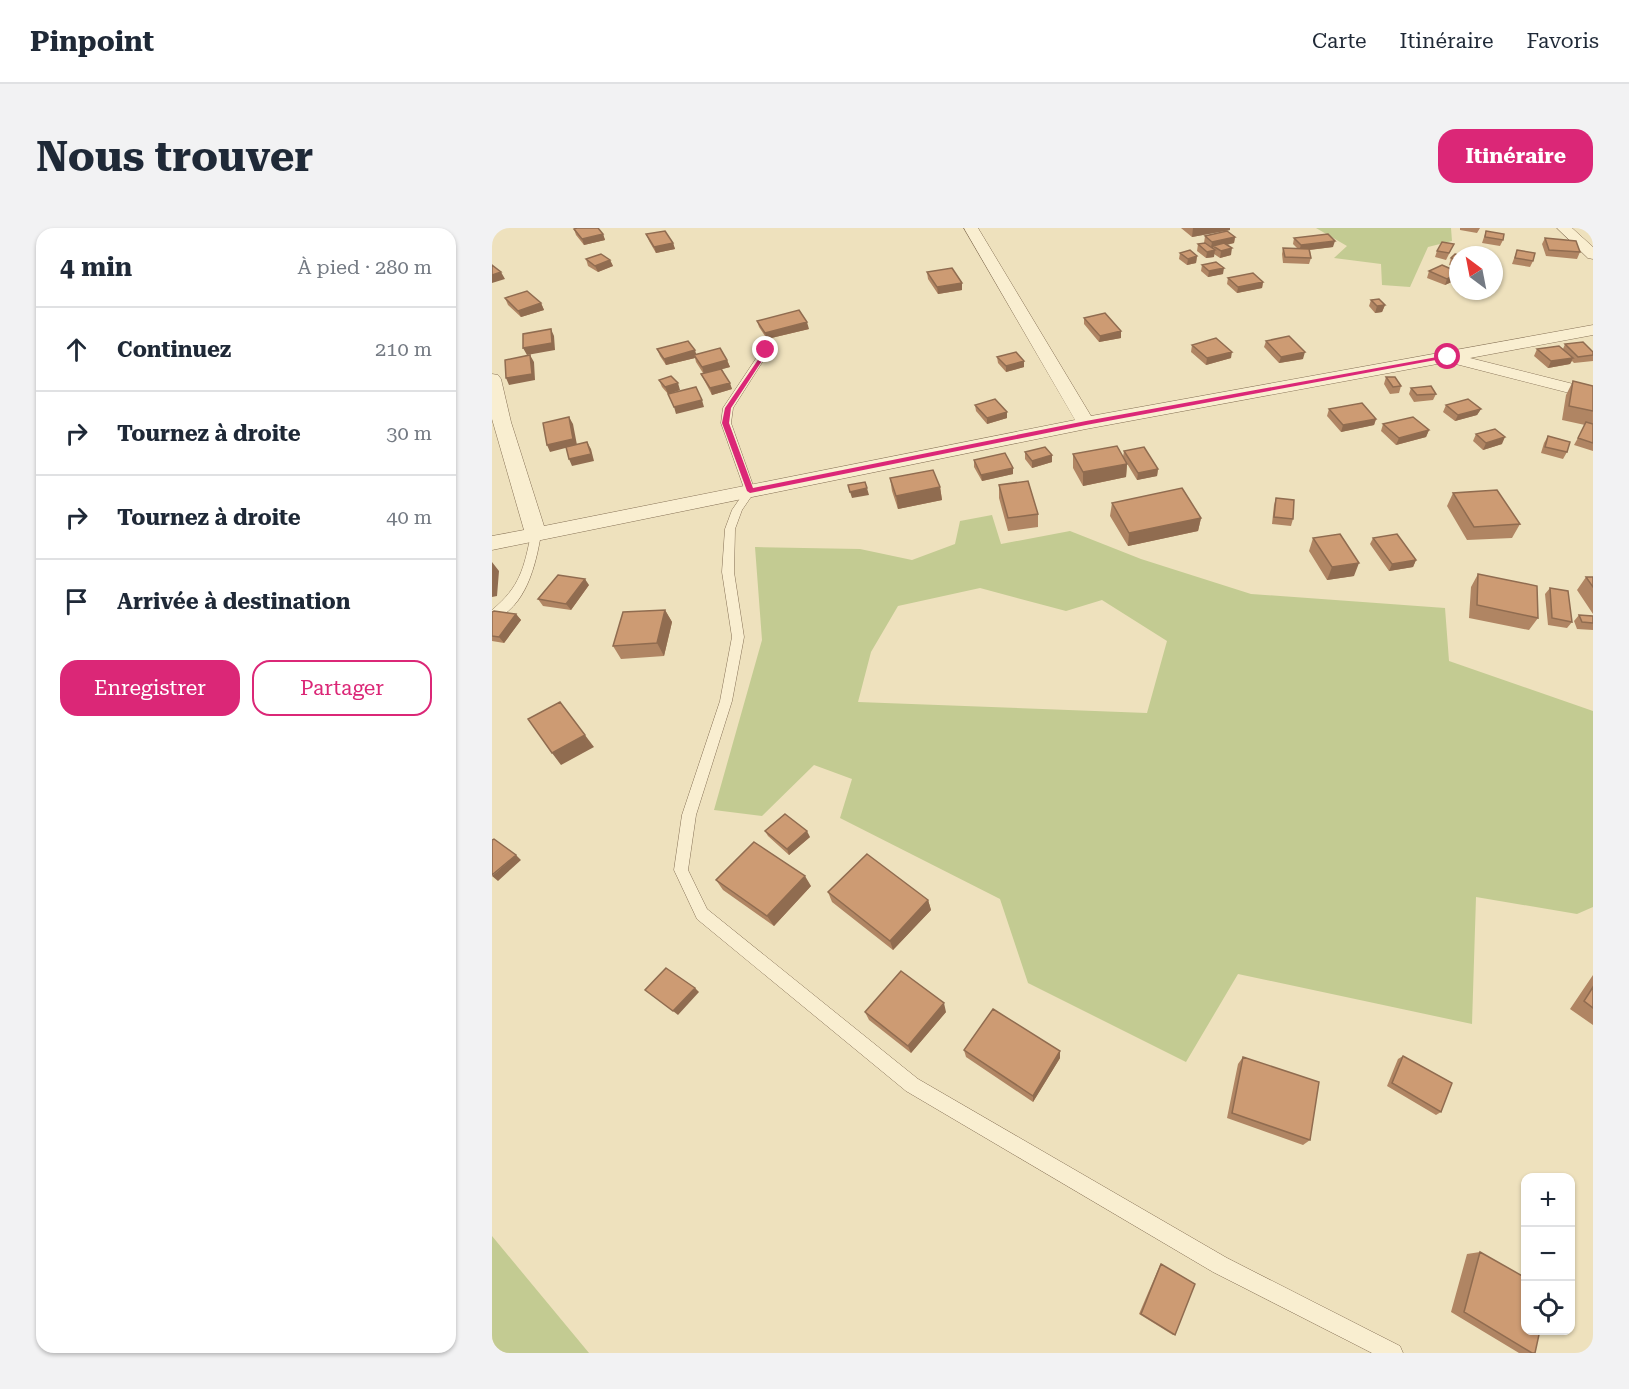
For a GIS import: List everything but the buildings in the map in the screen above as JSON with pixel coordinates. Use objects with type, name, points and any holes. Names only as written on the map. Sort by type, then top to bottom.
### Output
[{"type":"street","points":[[971,228],[1086,423]]},
{"type":"street","points":[[1564,228],[1593,255]]},
{"type":"street","points":[[492,543],[1086,423],[1593,330]]},
{"type":"street","points":[[1448,357],[1593,394]]},
{"type":"street","points":[[492,379],[502,422],[536,534]]},
{"type":"lane","points":[[766,350],[728,408],[726,423],[750,491],[737,510],[730,529],[728,572],[738,637],[726,701],[689,815],[681,870],[702,914],[912,1085],[1220,1265],[1394,1353]]},
{"type":"lane","points":[[492,616],[512,601],[527,578],[536,534]]},
{"type":"green space","points":[[1316,228],[1451,228],[1452,241],[1428,247],[1410,287],[1382,285],[1381,264],[1334,258],[1347,246]]},
{"type":"green space","points":[[992,515],[1001,544],[1070,531],[1141,559],[1251,594],[1445,608],[1449,661],[1593,711],[1593,907],[1577,914],[1476,897],[1472,1024],[1238,974],[1186,1062],[1028,983],[1000,899],[840,818],[852,779],[814,765],[762,816],[714,810],[762,640],[755,547],[860,549],[912,560],[955,544],[960,521]],"holes":[[[980,588],[1066,611],[1102,600],[1167,641],[1147,713],[858,702],[871,652],[898,606]]]},
{"type":"green space","points":[[492,1236],[589,1353],[492,1353]]},
{"type":"route","points":[[766,350],[728,408],[726,423],[750,491],[1086,423],[1448,357]]}]
